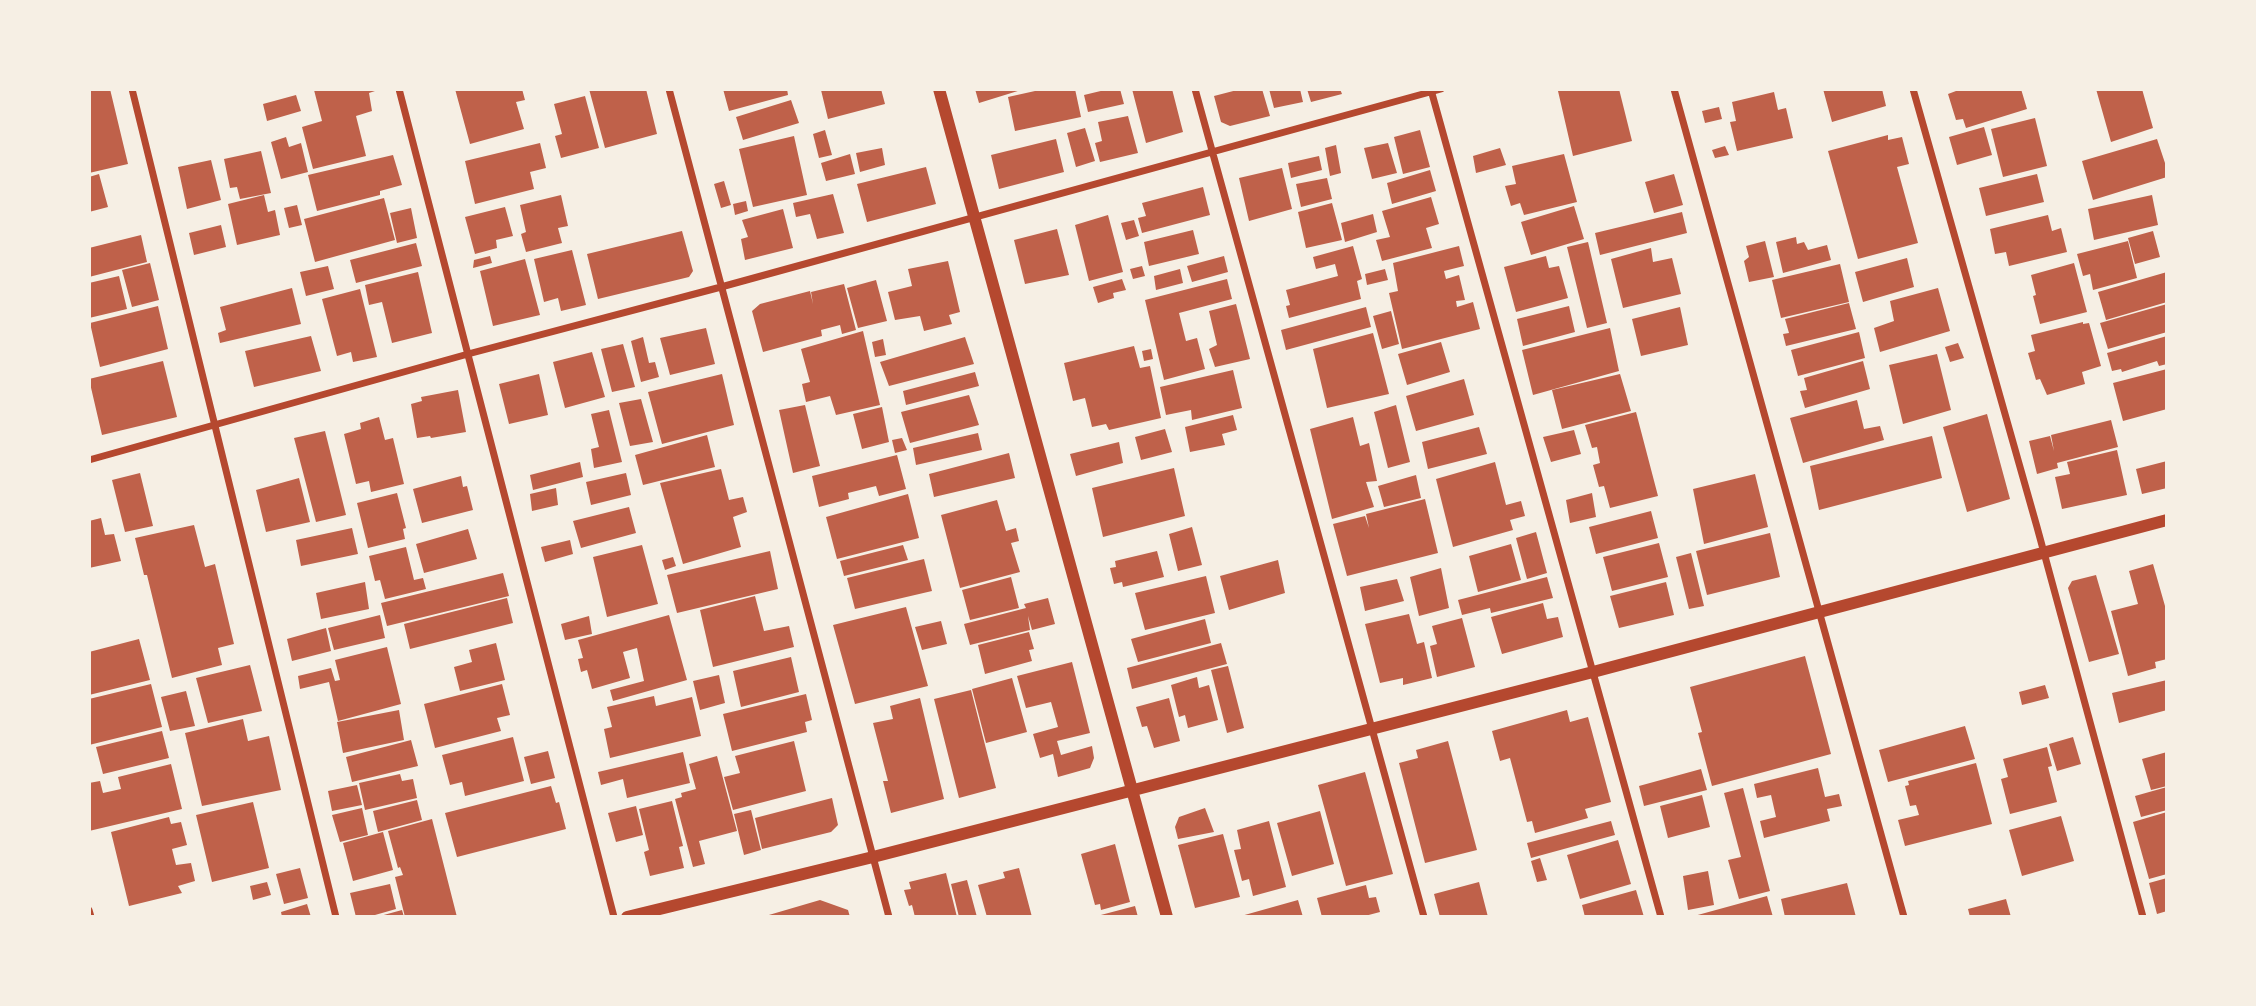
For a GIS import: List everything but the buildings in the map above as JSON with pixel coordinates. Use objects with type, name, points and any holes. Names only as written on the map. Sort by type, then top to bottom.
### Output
[{"type":"street","points":[[132,89],[336,917]]},
{"type":"street","points":[[399,89],[614,917]]},
{"type":"street","points":[[668,89],[890,917]]},
{"type":"street","points":[[939,89],[1167,917]]},
{"type":"street","points":[[1195,89],[1424,917]]},
{"type":"street","points":[[89,460],[1441,89]]},
{"type":"street","points":[[1674,89],[1904,917]]},
{"type":"street","points":[[1913,89],[2143,917]]},
{"type":"street","points":[[1432,91],[1661,917]]},
{"type":"street","points":[[626,917],[873,857],[1594,673],[2167,520]]},
{"type":"street","points":[[89,910],[91,917]]}]
